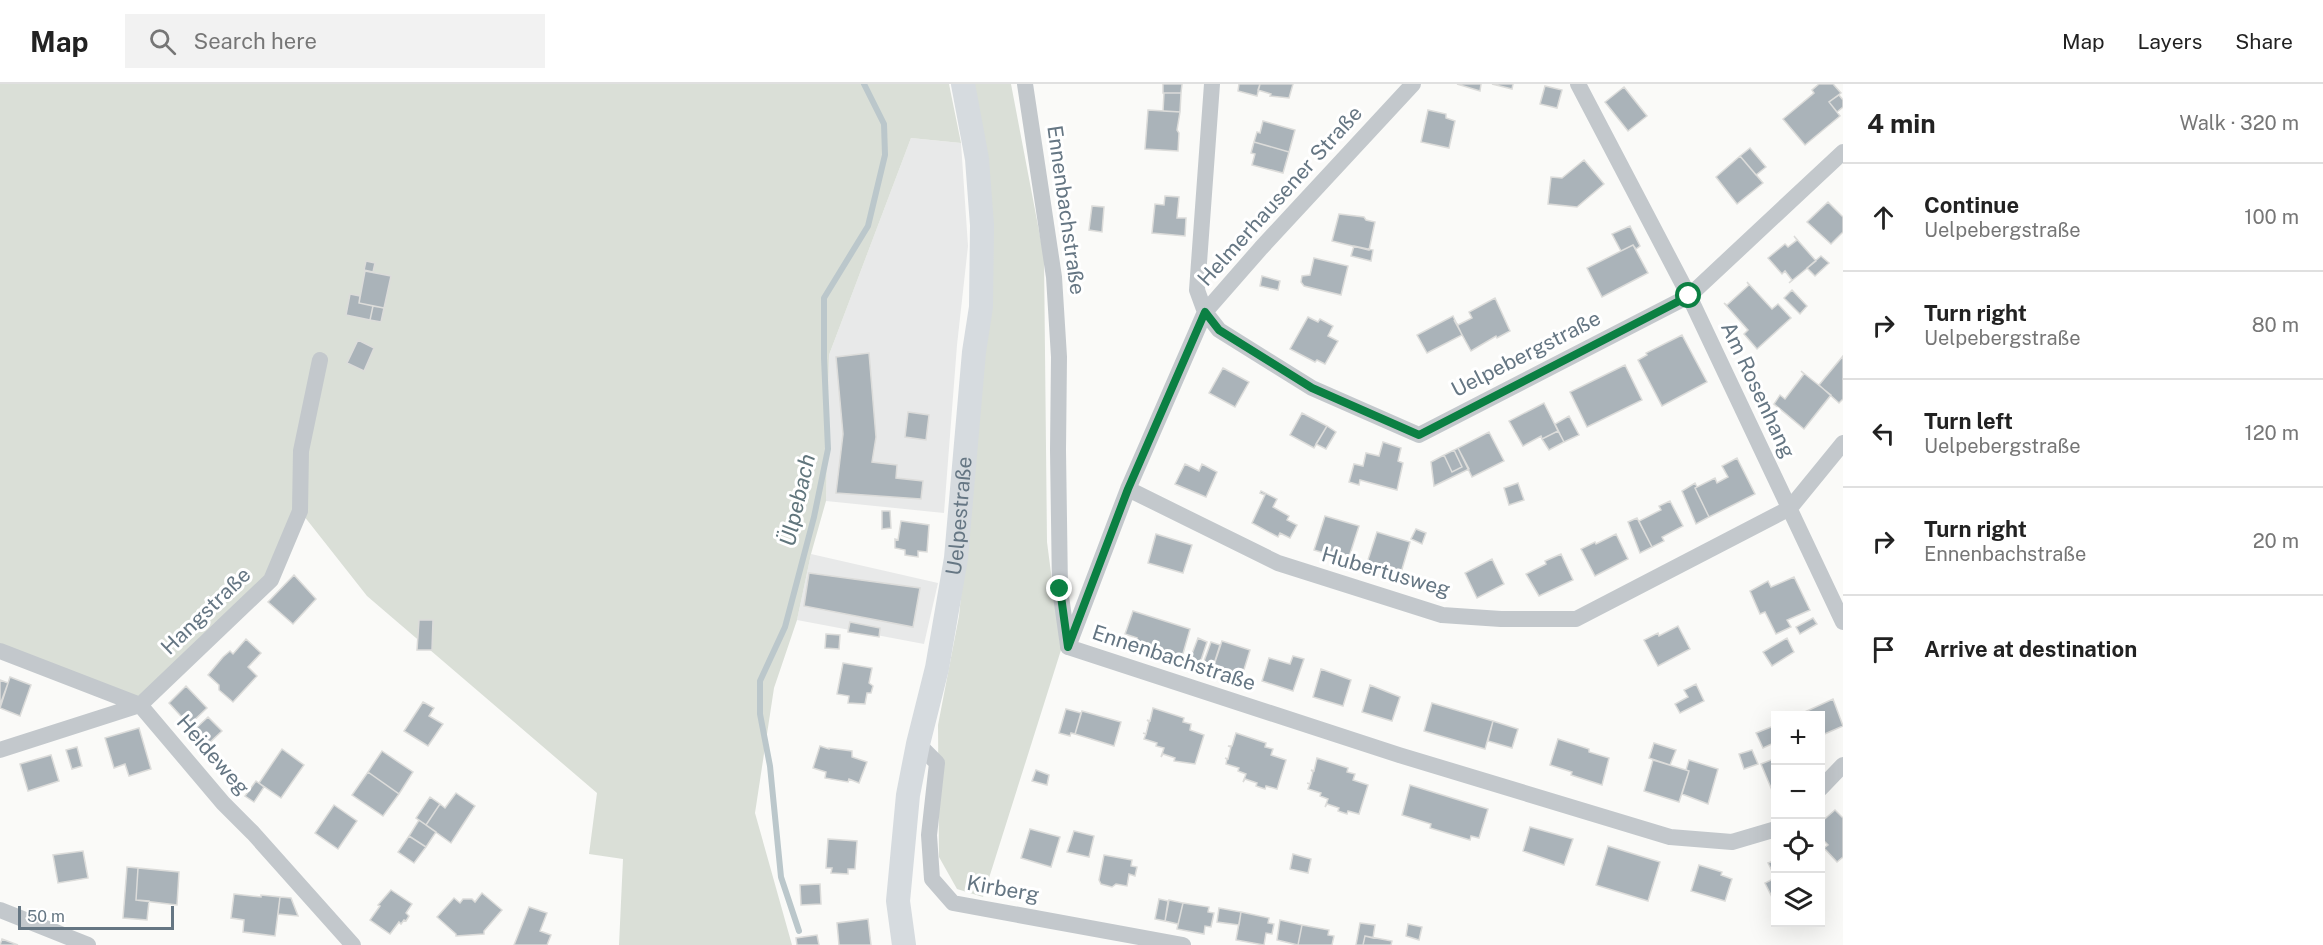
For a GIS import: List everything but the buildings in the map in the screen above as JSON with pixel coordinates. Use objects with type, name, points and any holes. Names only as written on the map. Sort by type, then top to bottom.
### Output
[{"type":"main road","name":"Uelpestraße","points":[[904,945],[898,901],[908,795],[937,668],[956,558],[974,352],[981,307],[982,225],[978,170],[963,84]]},
{"type":"street","name":"Ennenbachstraße","points":[[1025,84],[1054,276],[1059,357],[1060,589],[1068,647],[1399,755],[1670,837],[1732,842],[1771,830]]},
{"type":"street","name":"Uelpebergstraße","points":[[1212,84],[1197,290],[1205,312],[1219,330],[1312,388],[1419,435],[1689,296],[1843,152]]},
{"type":"street","name":"Helmerhausener Straße","points":[[1205,312],[1413,84]]},
{"type":"street","name":"Am Rosenhang","points":[[1578,84],[1689,296],[1843,622]]},
{"type":"street","points":[[1068,647],[1128,489],[1205,312]]},
{"type":"street","name":"Hangstraße","points":[[0,750],[140,705],[271,580],[300,511],[301,451],[320,360]]},
{"type":"street","name":"Hubertusweg","points":[[1128,489],[1278,563],[1442,615],[1501,619],[1575,619],[1790,508],[1843,443]]},
{"type":"street","name":"Heideweg","points":[[0,651],[140,705],[223,803],[253,833],[353,945]]},
{"type":"street","name":"Kirberg","points":[[918,744],[937,763],[929,835],[932,879],[953,903],[1183,945]]},
{"type":"street","points":[[1825,785],[1843,765]]},
{"type":"street","points":[[0,910],[88,945]]},
{"type":"shaded area","points":[[0,84],[949,84],[961,143],[911,138],[829,355],[826,501],[811,554],[797,620],[774,688],[755,813],[792,945],[619,945],[623,859],[589,854],[597,793],[367,596],[300,511],[271,580],[140,705],[0,651]]},
{"type":"shaded area","points":[[971,84],[1011,84],[1044,257],[1047,542],[1061,650],[983,897],[957,889],[939,857],[938,725],[959,616],[977,438]]},
{"type":"shaded area","points":[[911,138],[961,143],[968,246],[957,345],[944,513],[826,501],[829,355]]},
{"type":"shaded area","points":[[811,554],[938,583],[924,644],[797,620]]},
{"type":"waterway","name":"Ülpebach","points":[[799,931],[781,877],[770,766],[760,714],[760,681],[785,627],[814,517],[828,449],[824,298],[868,226],[885,155],[884,124],[864,84]]},
{"type":"route","points":[[1060,589],[1068,647],[1128,489],[1205,312],[1219,330],[1312,388],[1419,435],[1689,296]]}]
